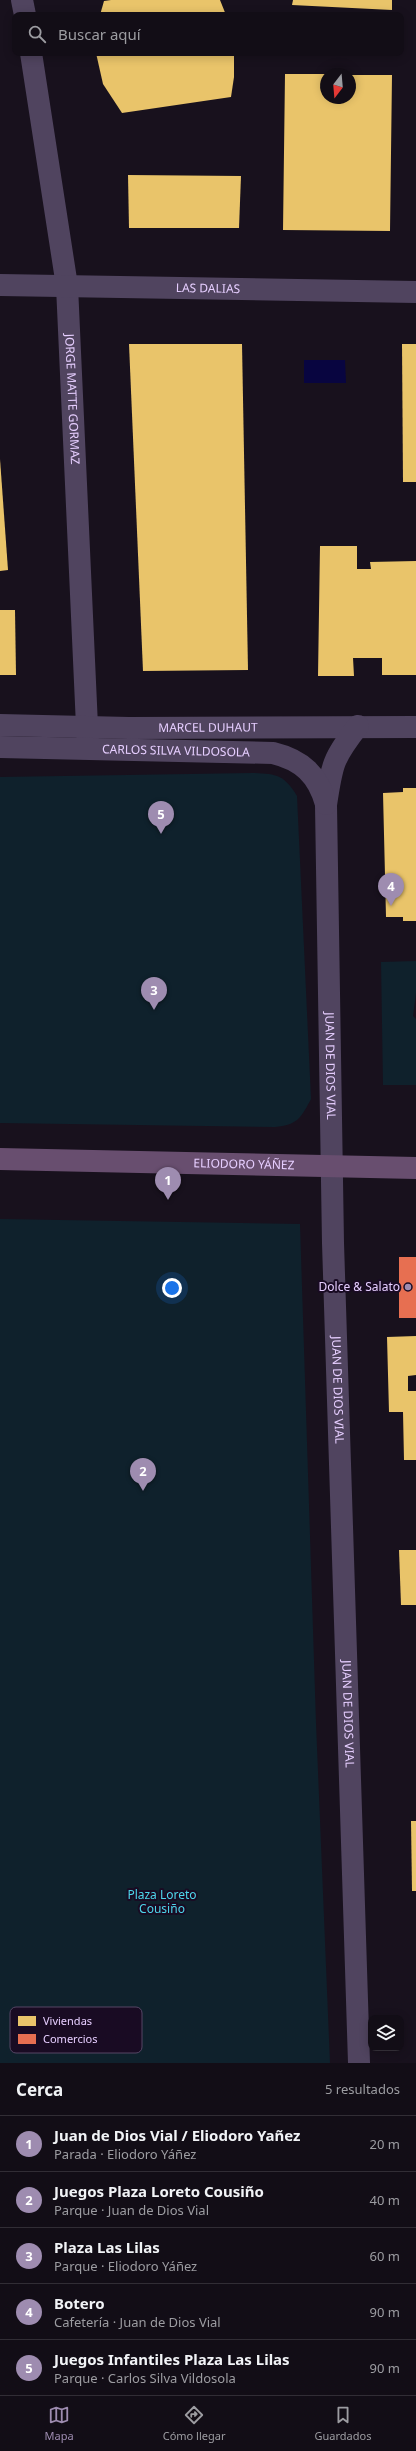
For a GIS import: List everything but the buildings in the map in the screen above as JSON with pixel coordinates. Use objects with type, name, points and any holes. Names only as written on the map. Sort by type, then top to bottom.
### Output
[{"type":"main road","name":"ELIODORO YÁÑEZ","points":[[0,1159],[416,1168]]},
{"type":"street","points":[[22,0],[24,12]]},
{"type":"street","name":"JORGE MATTE GORMAZ","points":[[32,56],[67,286],[88,748]]},
{"type":"street","name":"LAS DALIAS","points":[[0,285],[416,292]]},
{"type":"street","name":"MARCEL DUHAUT","points":[[0,725],[87,727],[416,727]]},
{"type":"street","name":"JUAN DE DIOS VIAL","points":[[358,726],[338,751],[332,766],[326,805],[332,1166],[359,2063]]},
{"type":"street","name":"CARLOS SILVA VILDOSOLA","points":[[0,747],[273,753],[289,757],[303,765],[314,776],[322,790],[326,805]]},
{"type":"green space","points":[[268,774],[279,777],[288,784],[297,796],[311,1099],[301,1116],[293,1122],[275,1127],[0,1123],[0,777]]},
{"type":"green space","points":[[416,961],[416,993],[413,1016],[416,1019],[416,1085],[383,1085],[381,962]]},
{"type":"green space","name":"Plaza Loreto Cousiño","points":[[0,1219],[300,1224],[316,1723],[330,2063],[0,2063]]},
{"type":"shaded area","points":[[304,360],[345,360],[346,383],[304,383]]},
{"type":"place","name":"Juegos Infantiles Plaza Las Lilas","points":[[161,834]]},
{"type":"place","name":"Botero","points":[[391,906]]},
{"type":"place","name":"Plaza Las Lilas","points":[[154,1010]]},
{"type":"place","name":"Juan de Dios Vial / Eliodoro Yañez","points":[[168,1200]]},
{"type":"place","name":"Dolce & Salato","points":[[408,1287]]},
{"type":"place","name":"Juegos Plaza Loreto Cousiño","points":[[143,1491]]}]
